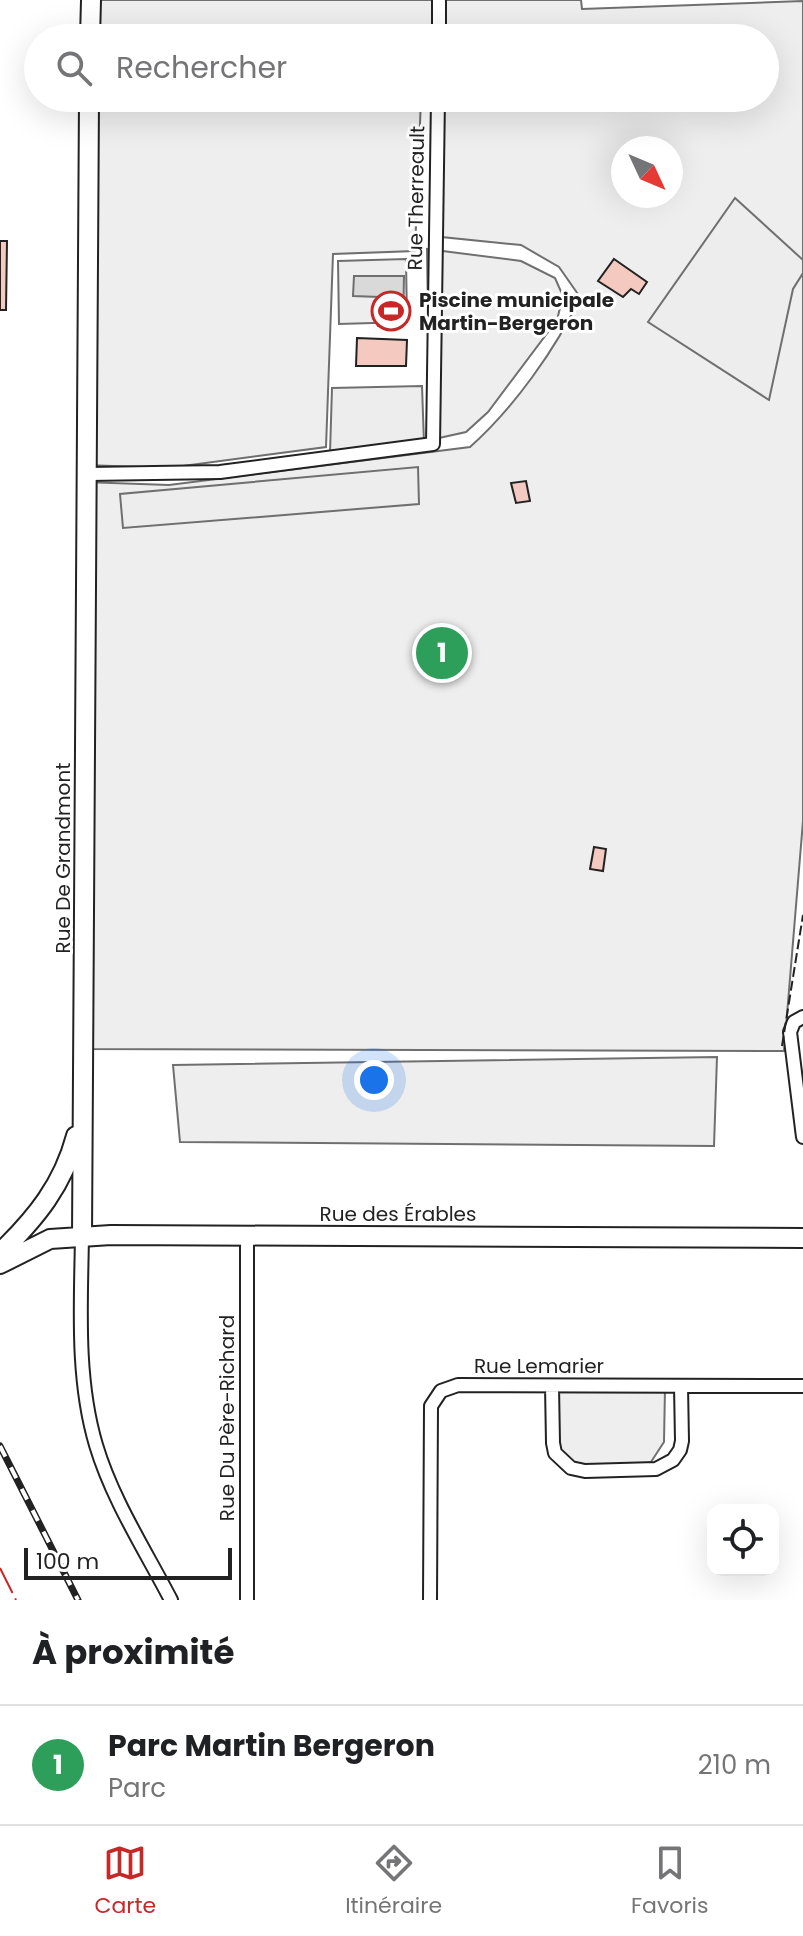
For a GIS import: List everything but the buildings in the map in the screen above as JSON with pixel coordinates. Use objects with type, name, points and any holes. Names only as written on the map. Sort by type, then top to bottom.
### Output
[{"type":"street","points":[[90,24],[91,0]]},
{"type":"street","points":[[439,0],[439,24]]},
{"type":"street","name":"Rue De Grandmont","points":[[89,112],[82,1354],[90,1423],[110,1482],[171,1600]]},
{"type":"street","name":"Rue Therreault","points":[[88,474],[220,472],[433,444],[438,112]]},
{"type":"street","points":[[803,1017],[794,1022],[790,1032],[803,1137]]},
{"type":"street","points":[[0,1253],[32,1220],[55,1189],[71,1155],[83,1110]]},
{"type":"street","name":"Rue des Érables","points":[[0,1264],[45,1241],[82,1236],[803,1238]]},
{"type":"street","name":"Rue Du Père-Richard","points":[[247,1236],[247,1600]]},
{"type":"street","name":"Rue Lemarier","points":[[430,1600],[433,1400],[441,1391],[454,1386],[803,1386]]},
{"type":"street","points":[[552,1386],[555,1453],[566,1465],[585,1471],[656,1469],[673,1460],[682,1441],[681,1386]]},
{"type":"shaded area","points":[[92,0],[581,0],[582,9],[803,1],[803,821],[784,1051],[77,1049],[83,482],[169,485],[470,447],[517,397],[546,357],[580,297],[559,267],[521,245],[432,236],[437,112],[779,112],[779,24],[92,24]]},
{"type":"shaded area","points":[[91,112],[420,112],[415,251],[333,254],[326,447],[168,468],[85,465]]},
{"type":"shaded area","points":[[735,198],[803,260],[803,273],[793,289],[769,400],[648,322]]},
{"type":"shaded area","points":[[427,249],[521,261],[555,278],[563,296],[557,320],[488,412],[466,432],[430,440]]},
{"type":"shaded area","points":[[406,259],[407,322],[339,324],[338,261]]},
{"type":"shaded area","name":"Piscine municipale Martin-Bergeron","points":[[354,276],[404,276],[403,326],[378,326],[379,297],[353,296]]},
{"type":"shaded area","points":[[422,386],[424,443],[330,453],[332,388]]},
{"type":"shaded area","points":[[418,467],[419,504],[123,528],[120,494]]},
{"type":"shaded area","points":[[717,1057],[714,1146],[180,1142],[173,1065]]},
{"type":"shaded area","points":[[551,1387],[665,1388],[664,1442],[651,1462],[627,1469],[568,1464],[551,1452]]},
{"type":"railway","points":[[0,1446],[78,1600]]},
{"type":"fence","points":[[782,1046],[803,915]]},
{"type":"power","points":[[0,1568],[16,1600]]},
{"type":"place","name":"Piscine municipale Martin-Bergeron","points":[[391,311]]},
{"type":"place","name":"Parc Martin Bergeron","points":[[442,653]]}]
